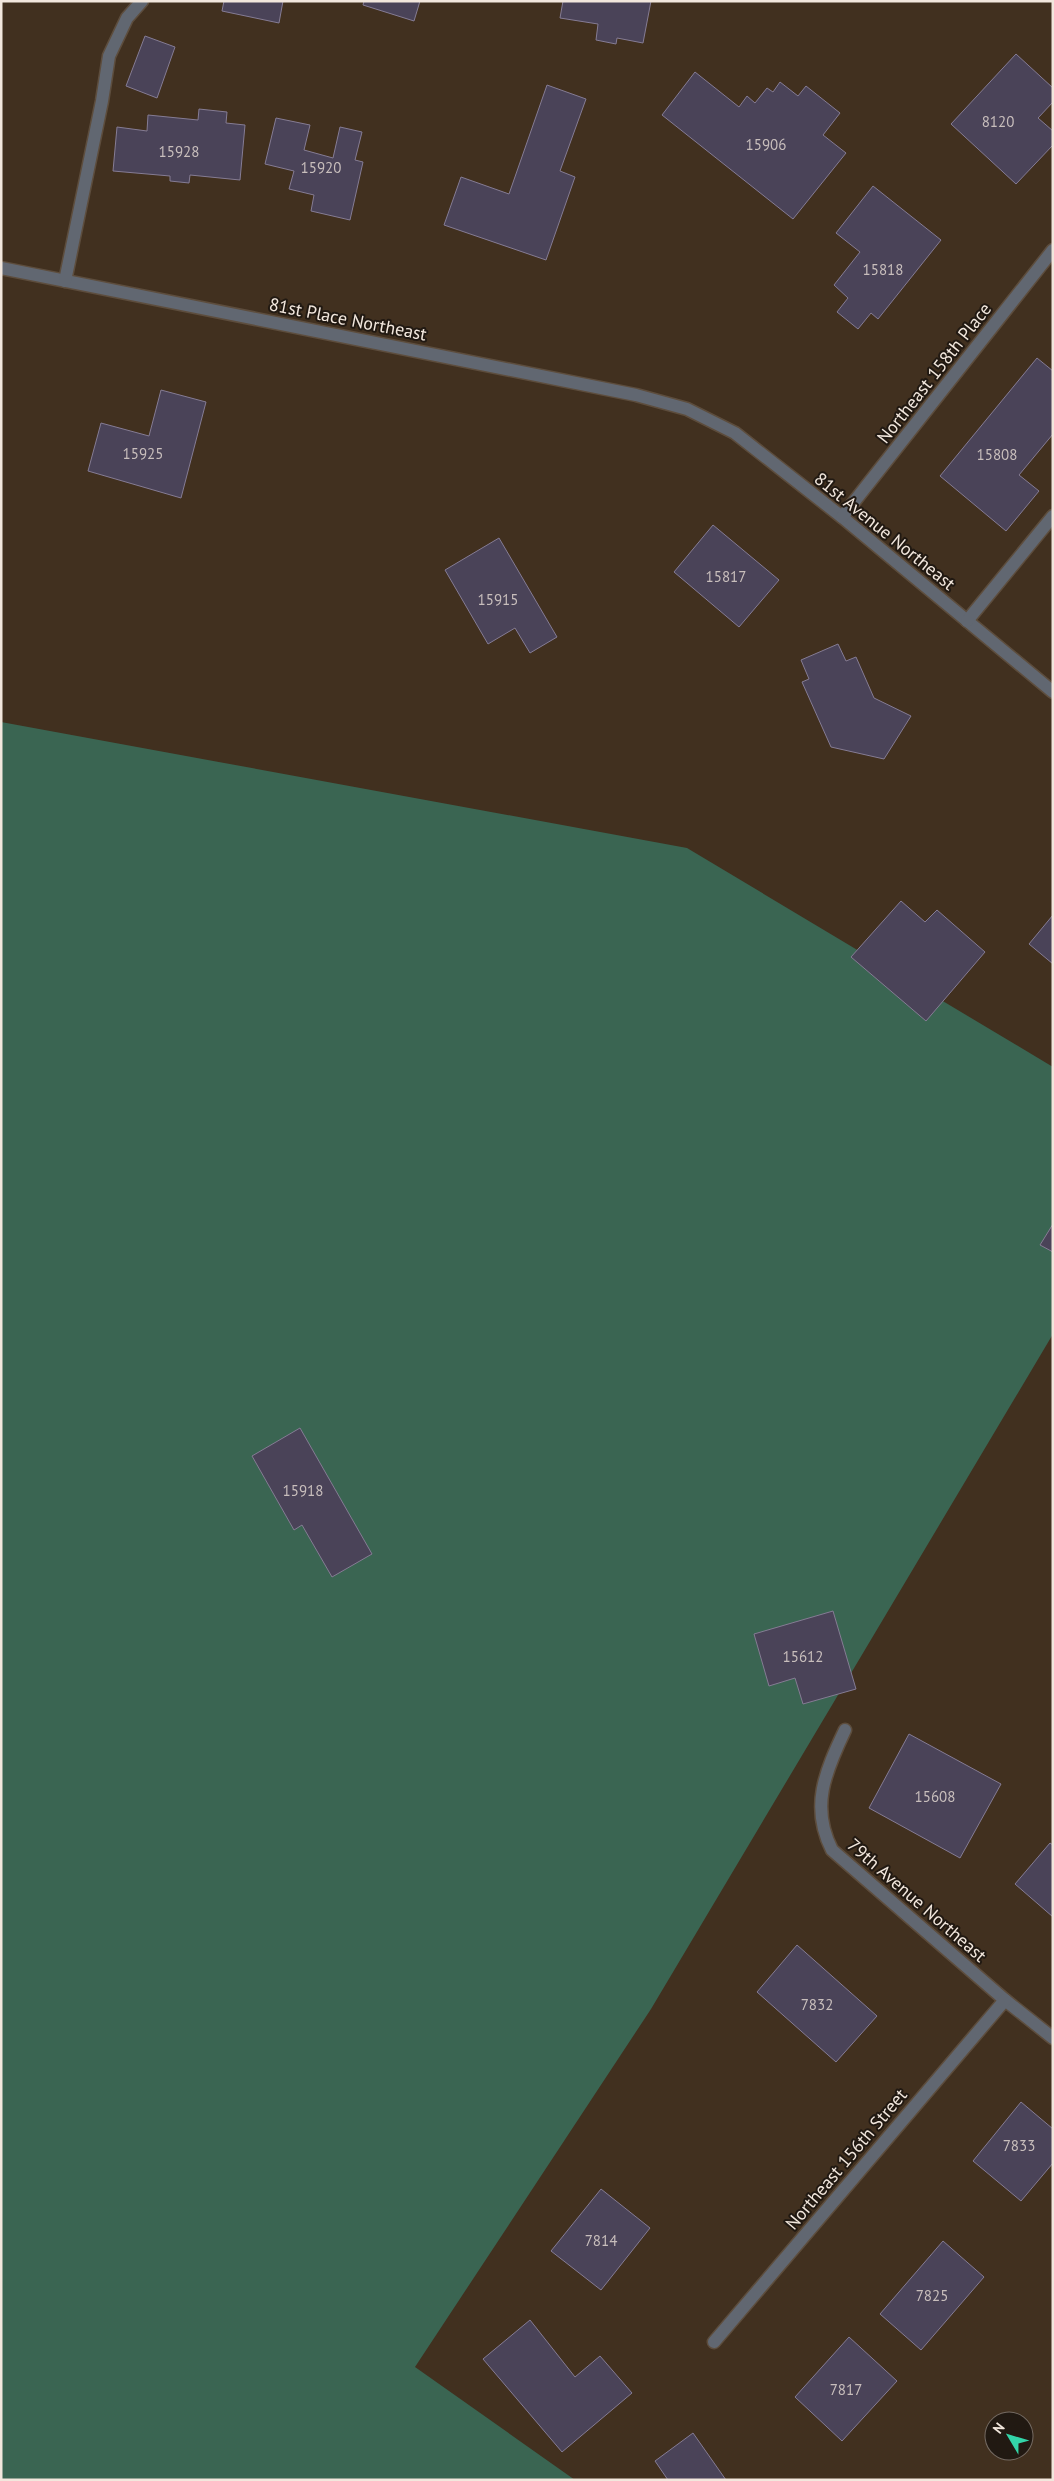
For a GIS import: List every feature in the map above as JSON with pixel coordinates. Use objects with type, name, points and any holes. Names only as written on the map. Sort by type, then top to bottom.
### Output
[{"type":"street","points":[[65,281],[102,101],[109,56],[127,18],[142,1]]},
{"type":"street","name":"Northeast 158th Place","points":[[842,517],[1053,250]]},
{"type":"street","name":"81st Place Northeast","points":[[1,268],[636,395],[687,410]]},
{"type":"street","name":"81st Avenue Northeast","points":[[687,410],[735,433],[842,517],[1053,692]]},
{"type":"street","points":[[967,621],[1053,516]]},
{"type":"street","name":"79th Avenue Northeast","points":[[845,1730],[830,1761],[822,1796],[822,1831],[832,1850],[1005,2000],[1053,2038]]},
{"type":"street","name":"Northeast 156th Street","points":[[714,2342],[1005,2000]]},
{"type":"green space","points":[[1,722],[687,848],[1053,1067],[1053,1334],[651,2009],[415,2367],[575,2480],[1,2480]]},
{"type":"building","points":[[224,1],[283,1],[279,23],[222,11]]},
{"type":"building","points":[[364,1],[420,1],[414,21],[363,5]]},
{"type":"building","points":[[563,1],[651,1],[643,43],[617,38],[616,44],[596,40],[598,24],[560,18]]},
{"type":"building","points":[[145,36],[175,47],[157,98],[126,86]]},
{"type":"building","points":[[1016,54],[1053,88],[1053,102],[1038,118],[1053,131],[1053,145],[1016,184],[951,124]]},
{"type":"building","points":[[695,72],[739,107],[747,96],[755,103],[767,88],[773,92],[780,82],[798,96],[806,86],[840,113],[823,135],[846,153],[793,219],[662,115]]},
{"type":"building","points":[[547,85],[586,99],[560,171],[575,177],[546,260],[444,225],[461,177],[509,194]]},
{"type":"building","points":[[199,109],[227,112],[226,123],[245,125],[240,180],[190,175],[189,183],[170,181],[170,176],[113,171],[117,127],[147,131],[148,115],[198,120]]},
{"type":"building","points":[[276,118],[310,125],[304,150],[333,158],[340,127],[362,132],[355,160],[363,162],[350,220],[311,211],[314,195],[289,189],[294,171],[265,164]]},
{"type":"building","points":[[873,186],[941,240],[878,319],[871,313],[858,329],[837,312],[848,298],[834,285],[860,252],[836,233]]},
{"type":"building","points":[[1037,358],[1053,371],[1053,434],[1019,475],[1039,491],[1006,531],[940,476]]},
{"type":"building","points":[[161,390],[206,402],[181,498],[88,471],[101,423],[149,436]]},
{"type":"building","points":[[713,525],[779,580],[739,627],[674,572]]},
{"type":"building","points":[[499,538],[557,637],[530,653],[515,628],[488,644],[445,570]]},
{"type":"building","points":[[838,644],[846,661],[856,657],[874,698],[911,716],[884,759],[831,747],[802,682],[809,679],[801,660]]},
{"type":"building","points":[[901,901],[925,922],[937,910],[985,952],[926,1021],[851,957]]},
{"type":"building","points":[[1053,915],[1053,964],[1029,944]]},
{"type":"building","points":[[1053,1224],[1053,1252],[1040,1245]]},
{"type":"building","points":[[300,1428],[372,1554],[332,1577],[302,1525],[294,1530],[252,1456]]},
{"type":"building","points":[[833,1611],[856,1689],[803,1704],[795,1678],[769,1686],[754,1634]]},
{"type":"building","points":[[909,1734],[1001,1784],[960,1858],[869,1808]]},
{"type":"building","points":[[1050,1843],[1053,1845],[1053,1917],[1015,1884]]},
{"type":"building","points":[[797,1945],[877,2016],[836,2062],[757,1992]]},
{"type":"building","points":[[1021,2102],[1053,2129],[1053,2163],[1021,2201],[973,2161]]},
{"type":"building","points":[[601,2189],[650,2228],[601,2290],[551,2251]]},
{"type":"building","points":[[943,2241],[984,2277],[921,2350],[880,2314]]},
{"type":"building","points":[[530,2320],[575,2377],[600,2356],[632,2393],[562,2452],[483,2359]]},
{"type":"building","points":[[849,2337],[897,2381],[842,2441],[795,2397]]},
{"type":"building","points":[[693,2433],[726,2480],[668,2480],[655,2461]]}]
